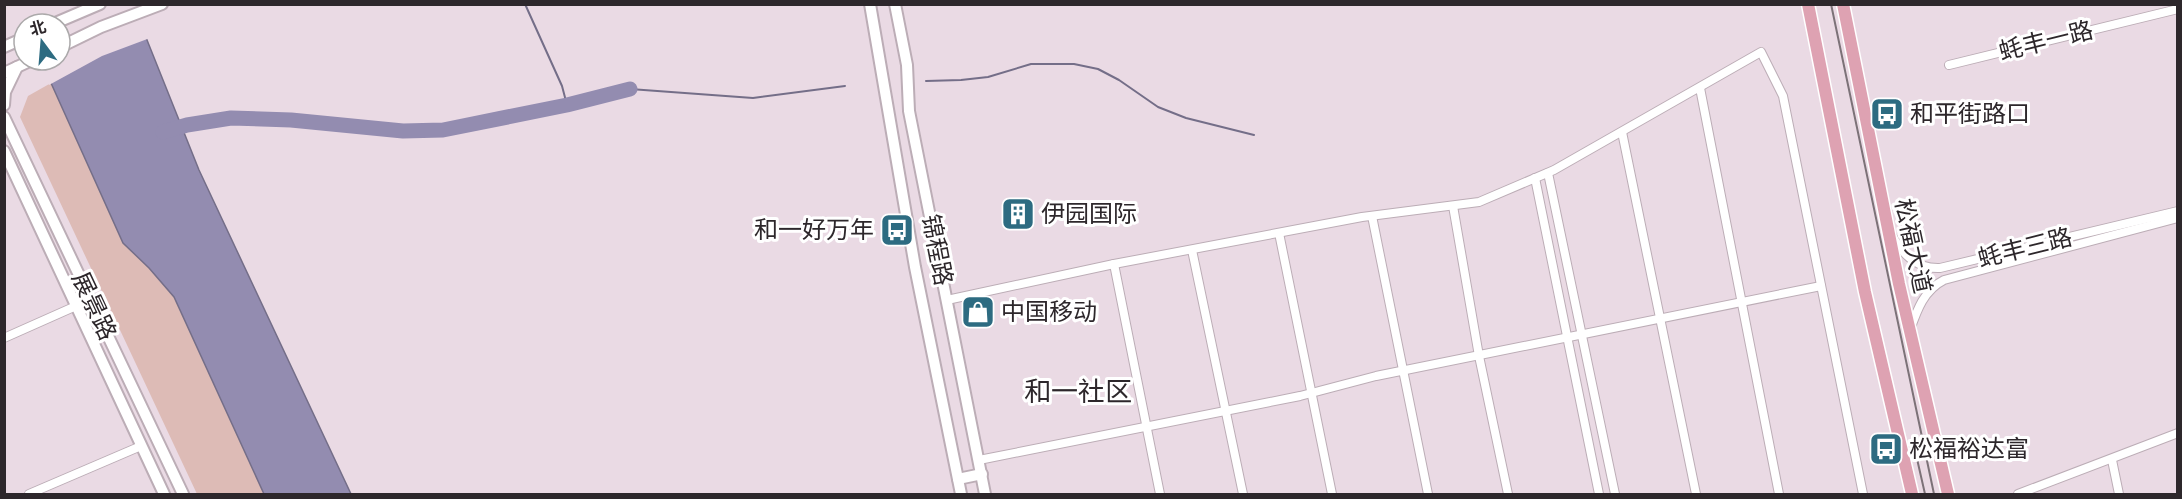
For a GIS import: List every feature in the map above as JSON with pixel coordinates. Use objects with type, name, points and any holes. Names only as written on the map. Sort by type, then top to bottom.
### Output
[{"type":"main road","points":[[72,16],[100,4]]},
{"type":"main road","points":[[72,41],[101,27],[162,4]]},
{"type":"main road","name":"锦程路","points":[[870,4],[915,267],[961,495]]},
{"type":"main road","name":"锦程路","points":[[895,4],[907,65],[909,111],[985,495]]},
{"type":"main road","points":[[1808,4],[1865,292],[1912,495]]},
{"type":"main road","name":"松福大道","points":[[1843,4],[1910,332],[1948,495]]},
{"type":"main road","points":[[4,105],[5,92],[15,72]]},
{"type":"main road","name":"展景路","points":[[4,117],[183,495]]},
{"type":"main road","name":"展景路","points":[[4,151],[164,495]]},
{"type":"main road","points":[[958,479],[982,474]]},
{"type":"street","name":"蚝丰一路","points":[[1949,65],[2178,9]]},
{"type":"street","points":[[946,300],[1114,264],[1279,233],[1372,216],[1479,202],[1548,173],[1761,52],[1783,96],[1863,495]]},
{"type":"street","points":[[1700,88],[1779,495]]},
{"type":"street","points":[[1622,132],[1696,495]]},
{"type":"street","points":[[1548,173],[1615,495]]},
{"type":"street","points":[[1535,178],[1599,495]]},
{"type":"street","points":[[1453,206],[1479,356],[1508,495]]},
{"type":"street","name":"蚝丰三路","points":[[1888,229],[1900,249],[1916,263],[1931,269],[2178,211]]},
{"type":"street","points":[[1372,216],[1428,495]]},
{"type":"street","name":"蚝丰三路","points":[[1910,332],[1923,299],[1935,285],[1944,280],[2178,218]]},
{"type":"street","points":[[1279,233],[1332,495]]},
{"type":"street","points":[[1192,250],[1243,495]]},
{"type":"street","points":[[1114,264],[1160,495]]},
{"type":"street","points":[[979,460],[1821,286]]},
{"type":"street","points":[[4,338],[76,306]]},
{"type":"street","points":[[2018,495],[2178,433]]},
{"type":"street","points":[[29,495],[141,446]]},
{"type":"street","points":[[2112,460],[2119,495]]},
{"type":"shaded area","points":[[133,5],[199,170],[351,494],[264,494],[174,297],[123,243],[51,83],[55,72],[72,72],[72,51]]},
{"type":"shaded area","points":[[51,83],[123,243],[174,297],[264,494],[197,494],[20,117],[28,96]]},
{"type":"pier","points":[[18,4],[137,4],[150,38],[102,56],[49,85],[44,72],[72,72],[72,12],[21,12]]},
{"type":"waterway","points":[[525,4],[562,86],[567,105]]},
{"type":"waterway","points":[[926,81],[988,77],[1031,64],[1074,64],[1098,69],[1119,80],[1158,107],[1186,118],[1254,135]]},
{"type":"waterway","points":[[630,89],[753,98],[845,86]]},
{"type":"waterway","points":[[163,132],[187,125],[231,118],[291,120],[403,131],[443,130],[567,105],[630,89]]},
{"type":"railway","points":[[1831,4],[1934,494]]},
{"type":"railway","points":[[1915,450],[1925,494]]},
{"type":"place","name":"和平街路口","points":[[1887,114]]},
{"type":"place","name":"伊园国际","points":[[1018,214]]},
{"type":"place","name":"和一好万年","points":[[897,230]]},
{"type":"place","name":"中国移动","points":[[978,312]]},
{"type":"place","name":"松福裕达富","points":[[1886,449]]},
{"type":"district","name":"和一社区","points":[[1078,392]]}]
